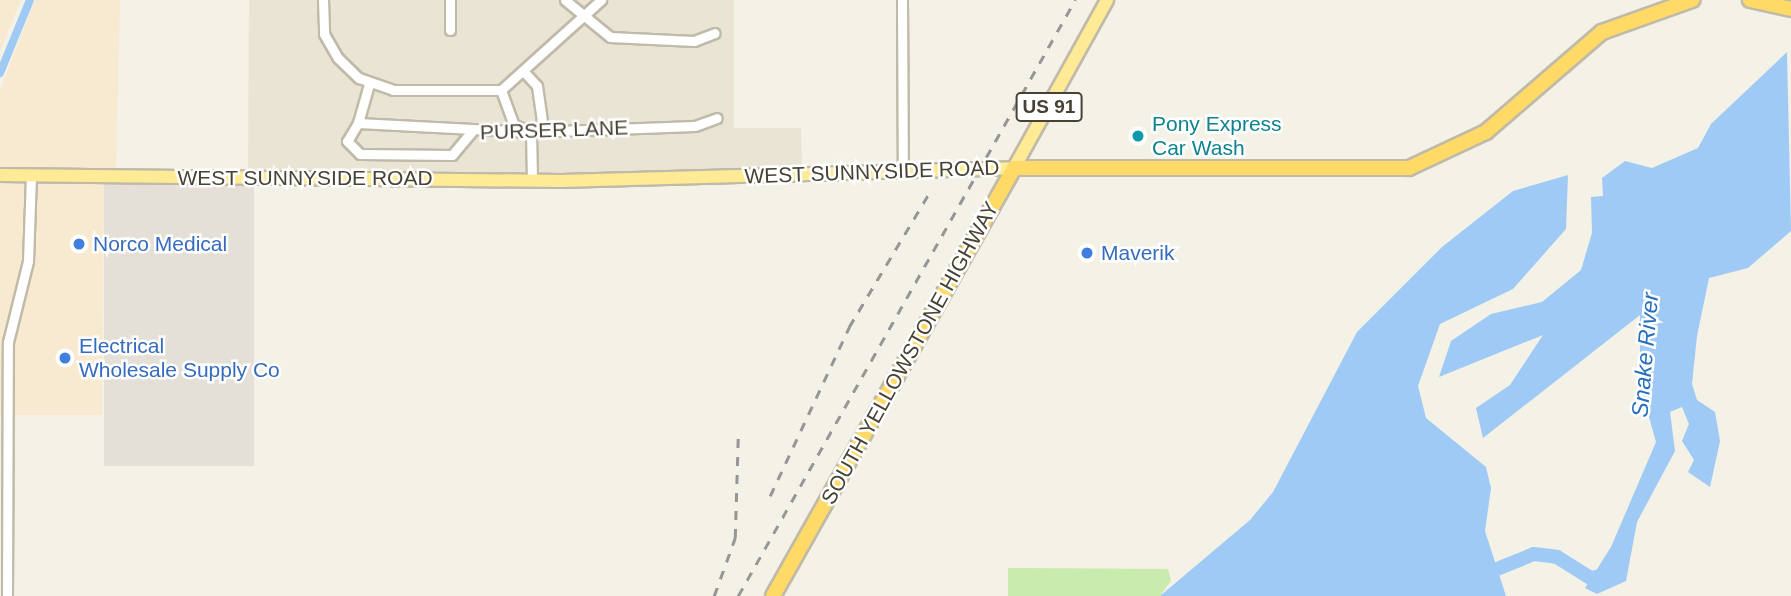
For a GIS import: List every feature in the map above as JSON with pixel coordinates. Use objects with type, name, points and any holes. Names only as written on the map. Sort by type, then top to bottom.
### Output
[{"type":"highway","name":"WEST SUNNYSIDE ROAD","points":[[1014,168],[1409,168],[1486,132],[1602,32],[1633,16],[1692,0]]},
{"type":"highway","points":[[1749,0],[1791,9]]},
{"type":"highway","name":"SOUTH YELLOWSTONE HIGHWAY","points":[[773,596],[1014,168]]},
{"type":"main road","name":"SOUTH YELLOWSTONE HIGHWAY","points":[[1014,168],[1107,0]]},
{"type":"main road","name":"WEST SUNNYSIDE ROAD","points":[[0,175],[532,178],[1014,168]]},
{"type":"street","points":[[323,0],[330,46],[369,84],[393,90],[501,90],[526,74],[601,0]]},
{"type":"street","points":[[450,0],[450,30]]},
{"type":"street","points":[[565,0],[596,30],[624,40],[694,41],[715,33]]},
{"type":"street","points":[[902,0],[903,169]]},
{"type":"street","points":[[526,74],[537,86],[543,128]]},
{"type":"street","points":[[369,84],[358,123],[450,123],[472,131]]},
{"type":"street","points":[[501,90],[514,125],[531,132],[532,178]]},
{"type":"street","name":"PURSER LANE","points":[[358,123],[347,141],[360,154],[452,155],[472,131],[531,132],[543,128],[695,126],[717,118]]},
{"type":"street","points":[[7,596],[8,342],[28,261],[31,176]]},
{"type":"shaded area","points":[[0,0],[21,0],[0,51]]},
{"type":"shaded area","points":[[35,0],[120,0],[116,177],[104,177],[102,415],[0,415],[0,90]]},
{"type":"shaded area","points":[[249,0],[734,0],[734,128],[801,128],[802,174],[248,177]]},
{"type":"shaded area","points":[[104,176],[254,176],[254,466],[104,466]]},
{"type":"green space","points":[[1008,568],[1168,569],[1171,581],[1160,596],[1008,596]]},
{"type":"water","points":[[1787,52],[1791,231],[1748,268],[1709,278],[1697,336],[1692,384],[1697,400],[1715,412],[1720,441],[1710,487],[1688,472],[1694,460],[1682,441],[1689,424],[1682,407],[1670,412],[1675,451],[1637,522],[1626,581],[1597,594],[1585,588],[1611,547],[1656,442],[1640,385],[1640,315],[1483,438],[1476,408],[1510,385],[1543,335],[1439,377],[1451,341],[1491,314],[1542,302],[1581,270],[1592,233],[1591,197],[1603,196],[1602,178],[1625,161],[1652,168],[1698,148],[1711,124]]},
{"type":"water","points":[[1568,175],[1566,229],[1513,289],[1440,324],[1418,386],[1426,418],[1486,467],[1491,488],[1485,531],[1506,596],[1160,596],[1250,520],[1273,492],[1357,332],[1442,247],[1513,191]]},
{"type":"waterway","points":[[0,73],[30,0]]},
{"type":"waterway","name":"Snake River","points":[[1480,576],[1534,554],[1557,557],[1591,578],[1610,574]]},
{"type":"railway","points":[[738,596],[1075,0]]},
{"type":"railway","points":[[770,496],[849,327],[928,195]]},
{"type":"railway","points":[[714,596],[735,538],[738,436]]},
{"type":"place","name":"Pony Express Car Wash","points":[[1138,136]]},
{"type":"place","name":"Norco Medical","points":[[79,244]]},
{"type":"place","name":"Maverik","points":[[1087,253]]},
{"type":"place","name":"Electrical Wholesale Supply Co","points":[[65,358]]}]
